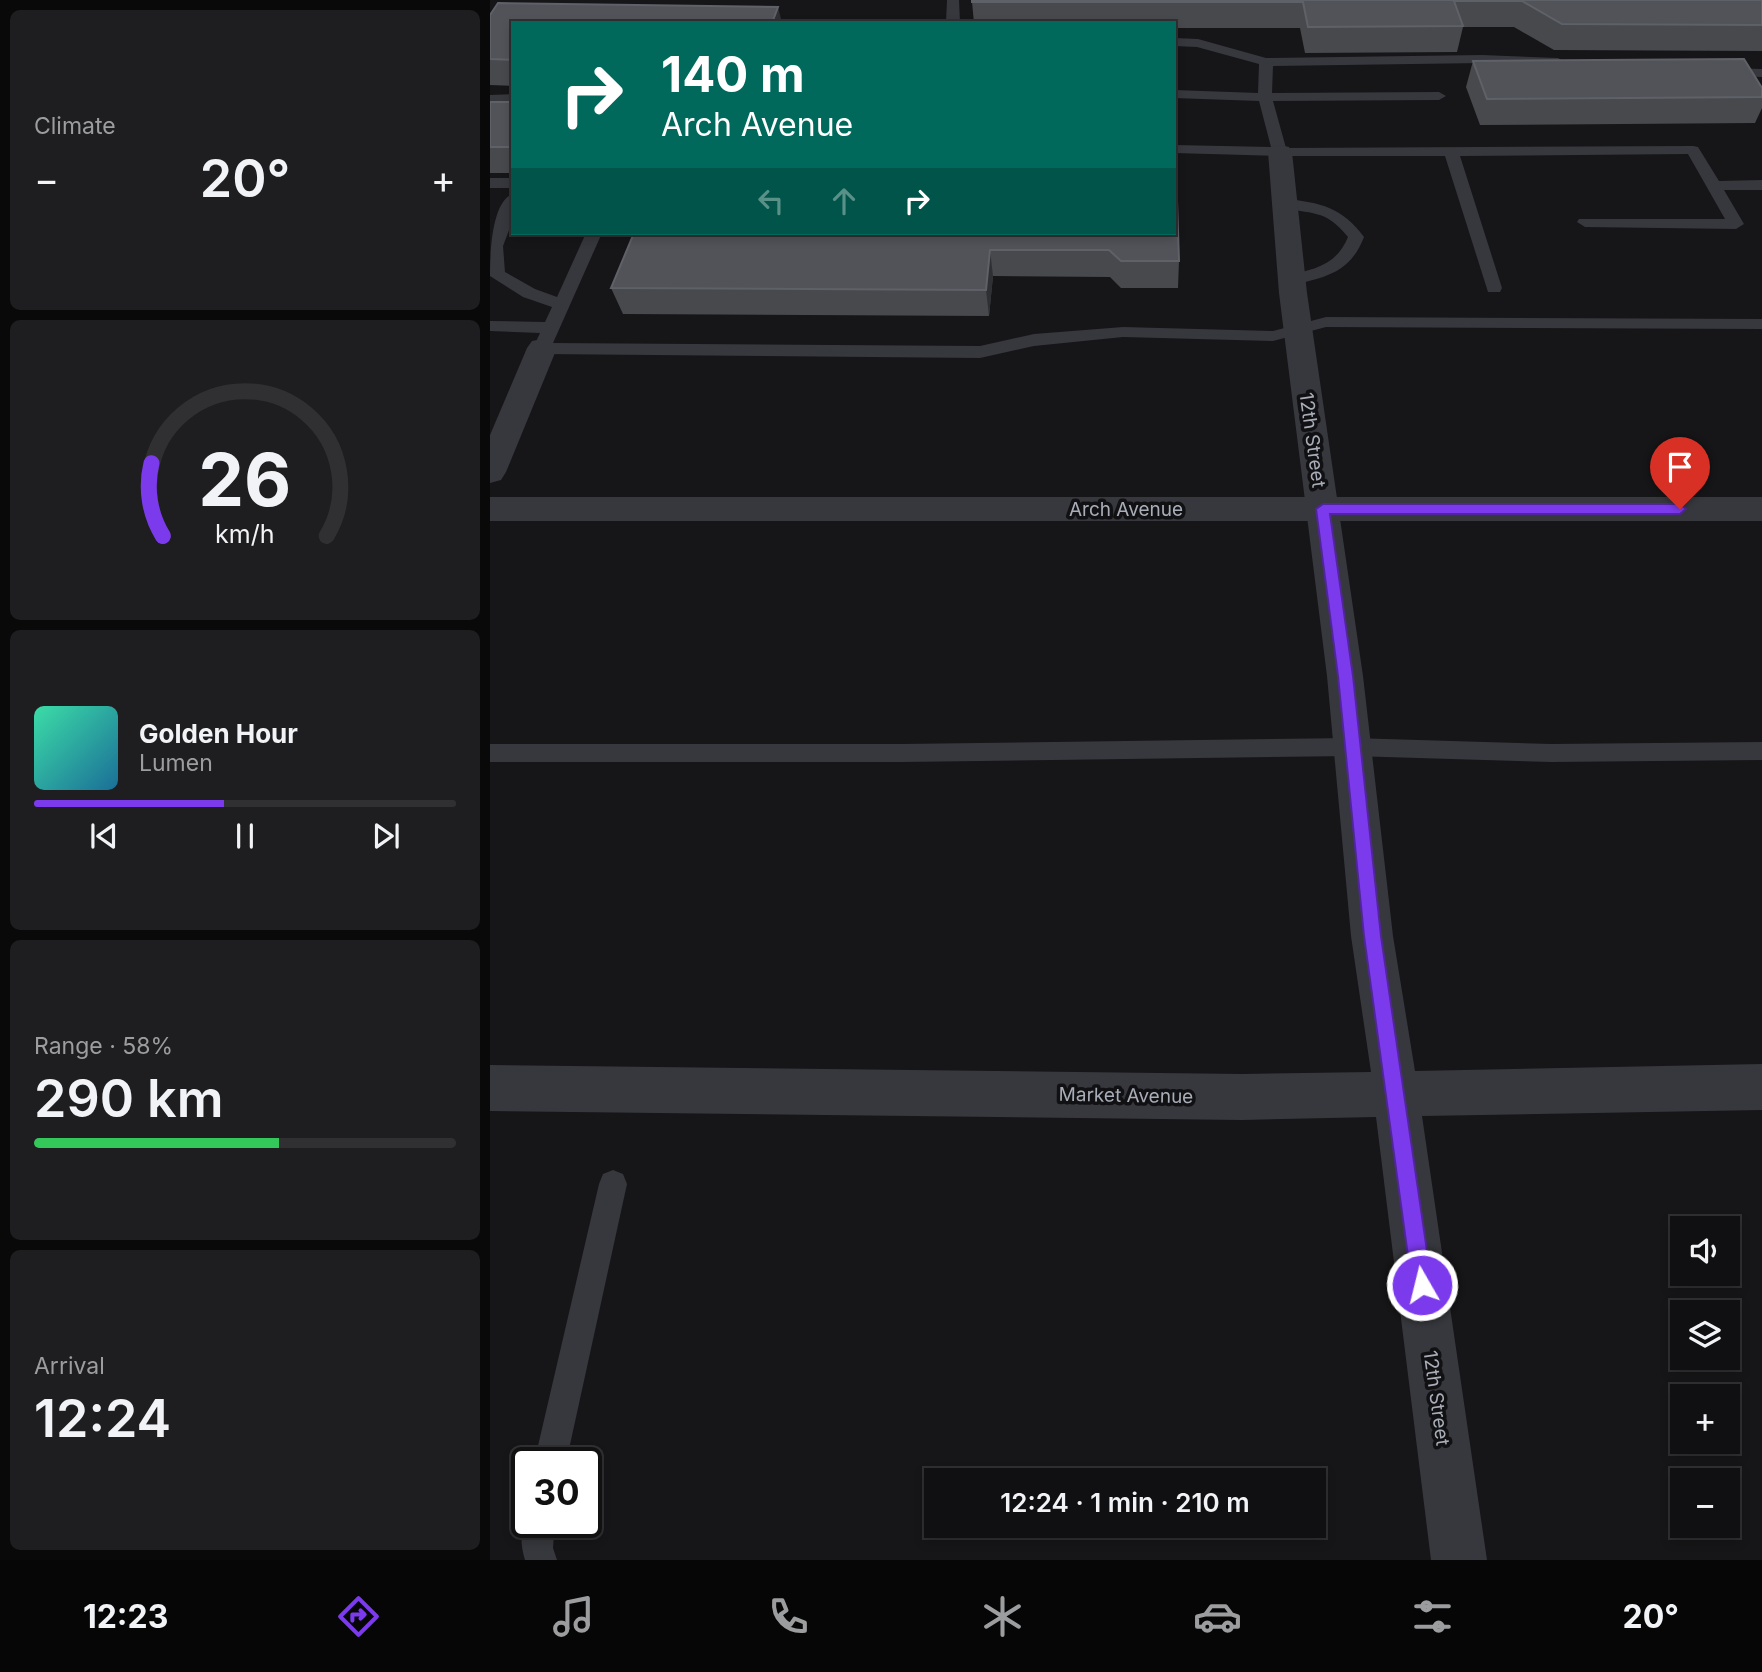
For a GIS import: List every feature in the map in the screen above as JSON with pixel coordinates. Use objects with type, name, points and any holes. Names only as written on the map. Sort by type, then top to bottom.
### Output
[{"type":"street","name":"12th Street","points":[[1280,152],[1292,280],[1323,509],[1372,936],[1459,1560]]},
{"type":"street","points":[[492,461],[547,338]]},
{"type":"street","name":"Arch Avenue","points":[[490,509],[1762,509]]},
{"type":"street","name":"Market Avenue","points":[[490,1088],[1242,1097],[1762,1087]]},
{"type":"lane","points":[[953,0],[953,21]]},
{"type":"lane","points":[[1176,42],[1198,43],[1266,62],[1482,59],[1570,63]]},
{"type":"lane","points":[[1266,62],[1265,97],[1280,152]]},
{"type":"lane","points":[[1703,71],[1762,73]]},
{"type":"lane","points":[[1176,94],[1265,97],[1439,96]]},
{"type":"lane","points":[[490,99],[511,98]]},
{"type":"lane","points":[[1176,149],[1280,152],[1693,150],[1736,224],[1585,222]]},
{"type":"lane","points":[[1451,152],[1494,288]]},
{"type":"lane","points":[[490,183],[511,184]]},
{"type":"lane","points":[[1713,186],[1762,185]]},
{"type":"lane","points":[[511,204],[495,246],[497,274],[529,293],[561,304]]},
{"type":"lane","points":[[1285,204],[1317,206],[1341,217],[1356,237],[1350,256],[1332,269],[1292,280]]},
{"type":"lane","points":[[547,338],[593,235]]},
{"type":"lane","points":[[490,287],[514,284]]},
{"type":"lane","points":[[490,326],[547,338],[981,352],[1034,340],[1123,332],[1273,337],[1326,322],[1762,324]]},
{"type":"lane","points":[[490,753],[902,753],[1352,747],[1551,753],[1762,751]]},
{"type":"lane","points":[[554,1447],[613,1184]]},
{"type":"lane","points":[[538,1538],[537,1548],[541,1560]]},
{"type":"building","points":[[972,0],[1762,0],[1762,25],[1562,24],[1522,1],[1454,1],[1463,26],[1308,27],[1303,2]]},
{"type":"building","points":[[498,3],[778,7],[773,21],[511,21],[511,60],[490,59],[490,15]]},
{"type":"building","points":[[1744,59],[1762,88],[1762,97],[1487,99],[1473,61]]},
{"type":"building","points":[[490,102],[511,102],[511,147],[490,147]]},
{"type":"building","points":[[1176,170],[1179,261],[1121,261],[1109,250],[990,250],[986,290],[611,288],[633,235],[1176,235]]},
{"type":"route","points":[[1422,1285],[1372,936],[1345,676],[1323,509],[1680,509]]}]
